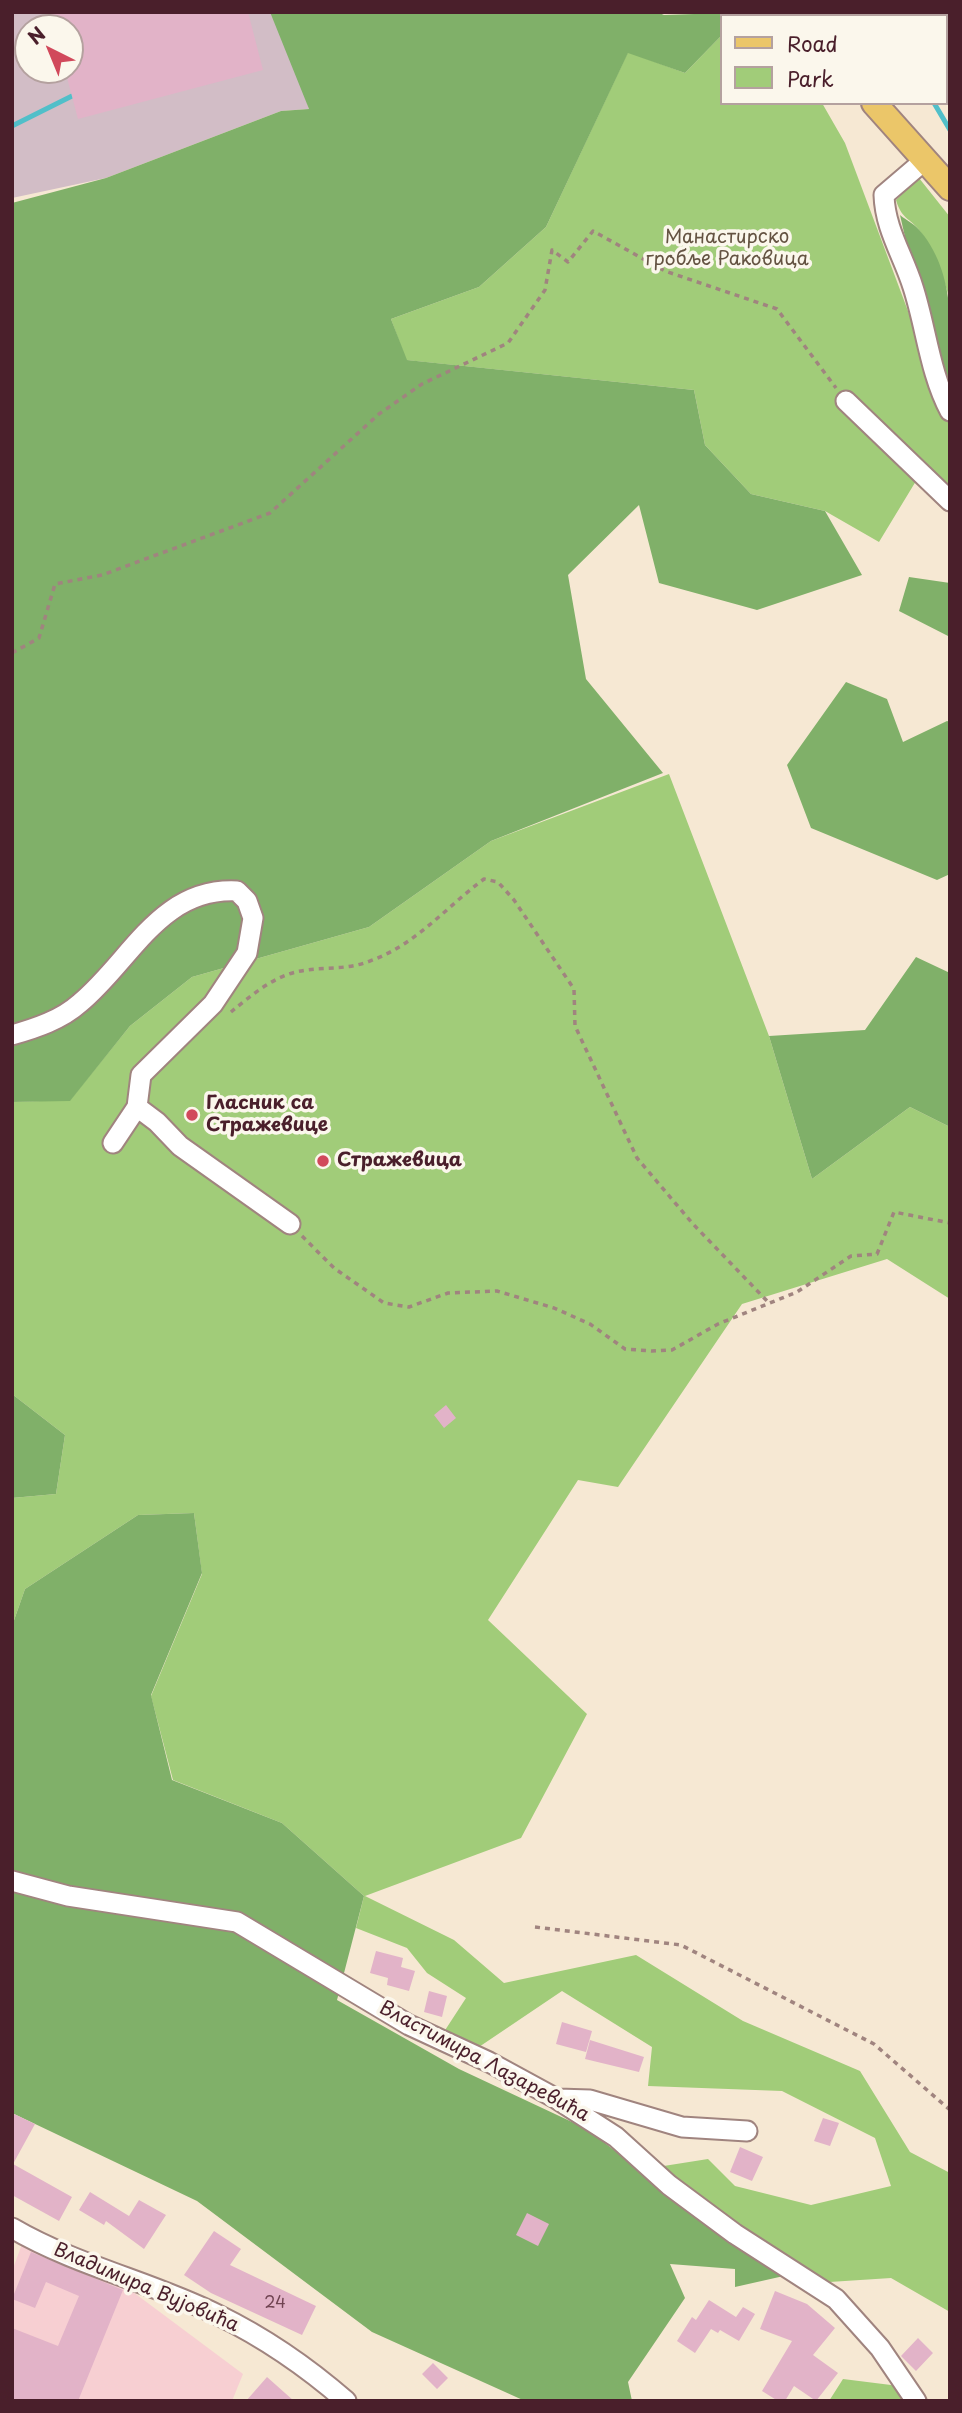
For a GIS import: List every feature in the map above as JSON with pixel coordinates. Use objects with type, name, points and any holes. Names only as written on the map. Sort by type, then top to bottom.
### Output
[{"type":"main road","points":[[876,105],[950,188]]},
{"type":"street","points":[[925,160],[884,195],[884,216],[913,286],[926,340],[950,411]]},
{"type":"street","points":[[846,401],[950,501]]},
{"type":"street","points":[[12,1035],[44,1026],[78,1006],[98,988],[151,925],[194,897],[237,891],[247,901],[253,918],[247,953],[213,1004],[141,1075],[137,1107],[113,1143]]},
{"type":"street","points":[[137,1107],[157,1122],[180,1146],[290,1224]]},
{"type":"street","name":"Властимира Лазаревића","points":[[12,1881],[68,1896],[237,1922],[409,2025],[489,2062],[557,2099],[617,2137],[669,2185],[735,2234],[835,2299],[880,2348],[916,2401]]},
{"type":"street","points":[[557,2099],[590,2100],[682,2127],[747,2131]]},
{"type":"street","name":"Владимира Вујовића","points":[[12,2228],[41,2244],[218,2315],[292,2357],[346,2401]]},
{"type":"path","points":[[12,653],[39,638],[55,584],[102,575],[270,513],[379,414],[422,384],[508,343],[545,290],[552,250],[568,262],[593,231],[665,271],[777,309],[846,401]]},
{"type":"path","points":[[222,1019],[251,994],[295,972],[337,970],[369,962],[406,945],[484,879],[498,883],[514,900],[574,989],[575,1026],[637,1157],[693,1224],[768,1302]]},
{"type":"path","points":[[290,1224],[334,1268],[384,1303],[410,1307],[448,1293],[497,1291],[554,1308],[590,1324],[625,1349],[672,1350],[718,1324],[797,1292],[851,1256],[877,1254],[894,1212],[950,1223]]},
{"type":"path","points":[[535,1927],[681,1945],[874,2044],[950,2110]]},
{"type":"shaded area","points":[[12,12],[277,12],[309,109],[281,111],[106,178],[12,198]]},
{"type":"shaded area","points":[[22,2244],[125,2286],[243,2374],[232,2401],[12,2401],[12,2271]]},
{"type":"green space","points":[[270,12],[657,12],[664,15],[754,12],[720,14],[720,37],[685,73],[628,53],[546,227],[479,287],[391,319],[407,360],[694,390],[705,445],[751,494],[825,511],[862,575],[757,610],[659,583],[639,505],[568,575],[586,679],[663,773],[491,841],[369,927],[192,977],[130,1026],[70,1101],[12,1102],[12,203],[106,178],[281,111],[309,109]]},
{"type":"green space","name":"Манастирско гробље Раковица","points":[[720,37],[720,105],[823,105],[845,143],[950,423],[950,491],[916,481],[879,542],[825,511],[751,494],[705,445],[694,390],[406,360],[391,319],[479,287],[546,227],[628,52],[685,73]]},
{"type":"green space","points":[[919,178],[950,217],[950,300],[931,250],[918,229],[901,212],[896,200]]},
{"type":"green space","points":[[900,215],[921,232],[942,270],[950,312],[950,399],[937,377]]},
{"type":"green space","points":[[909,577],[950,583],[950,637],[899,611]]},
{"type":"green space","points":[[846,682],[887,699],[903,742],[950,722],[950,874],[937,880],[811,828],[787,765]]},
{"type":"green space","points":[[669,774],[769,1036],[812,1179],[910,1107],[950,1127],[950,1299],[887,1259],[742,1304],[618,1487],[578,1480],[488,1620],[587,1714],[521,1838],[365,1896],[454,1940],[504,1983],[636,1955],[743,2021],[860,2071],[910,2152],[950,2173],[950,2312],[891,2278],[814,2283],[651,2168],[708,2159],[735,2186],[811,2205],[891,2186],[875,2138],[782,2091],[648,2086],[652,2047],[562,1991],[470,2053],[438,2041],[466,1998],[427,1973],[407,1948],[356,1928],[364,1896],[282,1823],[173,1780],[151,1696],[202,1574],[194,1513],[138,1515],[25,1589],[12,1626],[12,1498],[56,1494],[65,1435],[12,1394],[12,1102],[70,1100],[130,1026],[192,977],[369,927],[491,841]]},
{"type":"green space","points":[[916,957],[950,973],[950,1127],[910,1107],[812,1179],[769,1036],[865,1030]]},
{"type":"green space","points":[[12,1394],[65,1435],[56,1494],[12,1498]]},
{"type":"green space","points":[[194,1513],[202,1573],[151,1695],[172,1780],[282,1823],[364,1896],[337,2000],[459,2069],[587,2129],[692,2211],[797,2273],[735,2287],[735,2269],[670,2264],[685,2298],[628,2382],[632,2401],[525,2401],[372,2332],[197,2201],[12,2113],[12,1626],[25,1589],[138,1515]]},
{"type":"green space","points":[[843,2379],[907,2387],[918,2401],[829,2401]]},
{"type":"building","points":[[248,12],[263,70],[78,119],[69,84],[84,84],[84,14],[50,14]]},
{"type":"building","points":[[446,1405],[456,1418],[444,1428],[434,1415]]},
{"type":"building","points":[[376,1951],[403,1958],[401,1967],[415,1971],[409,1991],[387,1985],[388,1978],[370,1973]]},
{"type":"building","points":[[429,1991],[447,1996],[442,2017],[424,2012]]},
{"type":"building","points":[[562,2022],[592,2031],[586,2052],[556,2044]]},
{"type":"building","points":[[590,2040],[644,2057],[639,2072],[585,2059]]},
{"type":"building","points":[[12,2113],[35,2124],[13,2164],[72,2197],[59,2221],[12,2195]]},
{"type":"building","points":[[823,2118],[839,2123],[830,2146],[814,2141]]},
{"type":"building","points":[[740,2147],[763,2157],[752,2181],[730,2172]]},
{"type":"building","points":[[90,2192],[129,2216],[139,2200],[166,2215],[144,2249],[106,2221],[104,2225],[79,2210]]},
{"type":"building","points":[[527,2213],[549,2224],[538,2246],[516,2235]]},
{"type":"building","points":[[214,2231],[241,2249],[230,2265],[316,2306],[302,2335],[211,2293],[184,2275]]},
{"type":"building","points":[[31,2252],[123,2290],[78,2401],[12,2401],[12,2328],[58,2346],[79,2296],[46,2282],[35,2308],[12,2299]]},
{"type":"building","points":[[775,2291],[807,2304],[835,2328],[813,2355],[838,2373],[816,2401],[794,2386],[785,2401],[778,2401],[762,2391],[792,2341],[760,2329]]},
{"type":"building","points":[[709,2300],[736,2317],[743,2307],[755,2314],[739,2341],[720,2330],[718,2333],[711,2329],[695,2353],[677,2341],[692,2317],[696,2320]]},
{"type":"building","points":[[918,2338],[933,2353],[916,2371],[901,2356]]},
{"type":"building","points":[[433,2363],[448,2378],[437,2389],[422,2374]]},
{"type":"building","points":[[267,2377],[294,2401],[246,2401]]},
{"type":"waterway","points":[[12,126],[72,96]]},
{"type":"waterway","points":[[935,105],[950,130]]},
{"type":"place","name":"Гласник са Стражевице","points":[[192,1115]]},
{"type":"place","name":"Стражевица","points":[[323,1161]]}]
